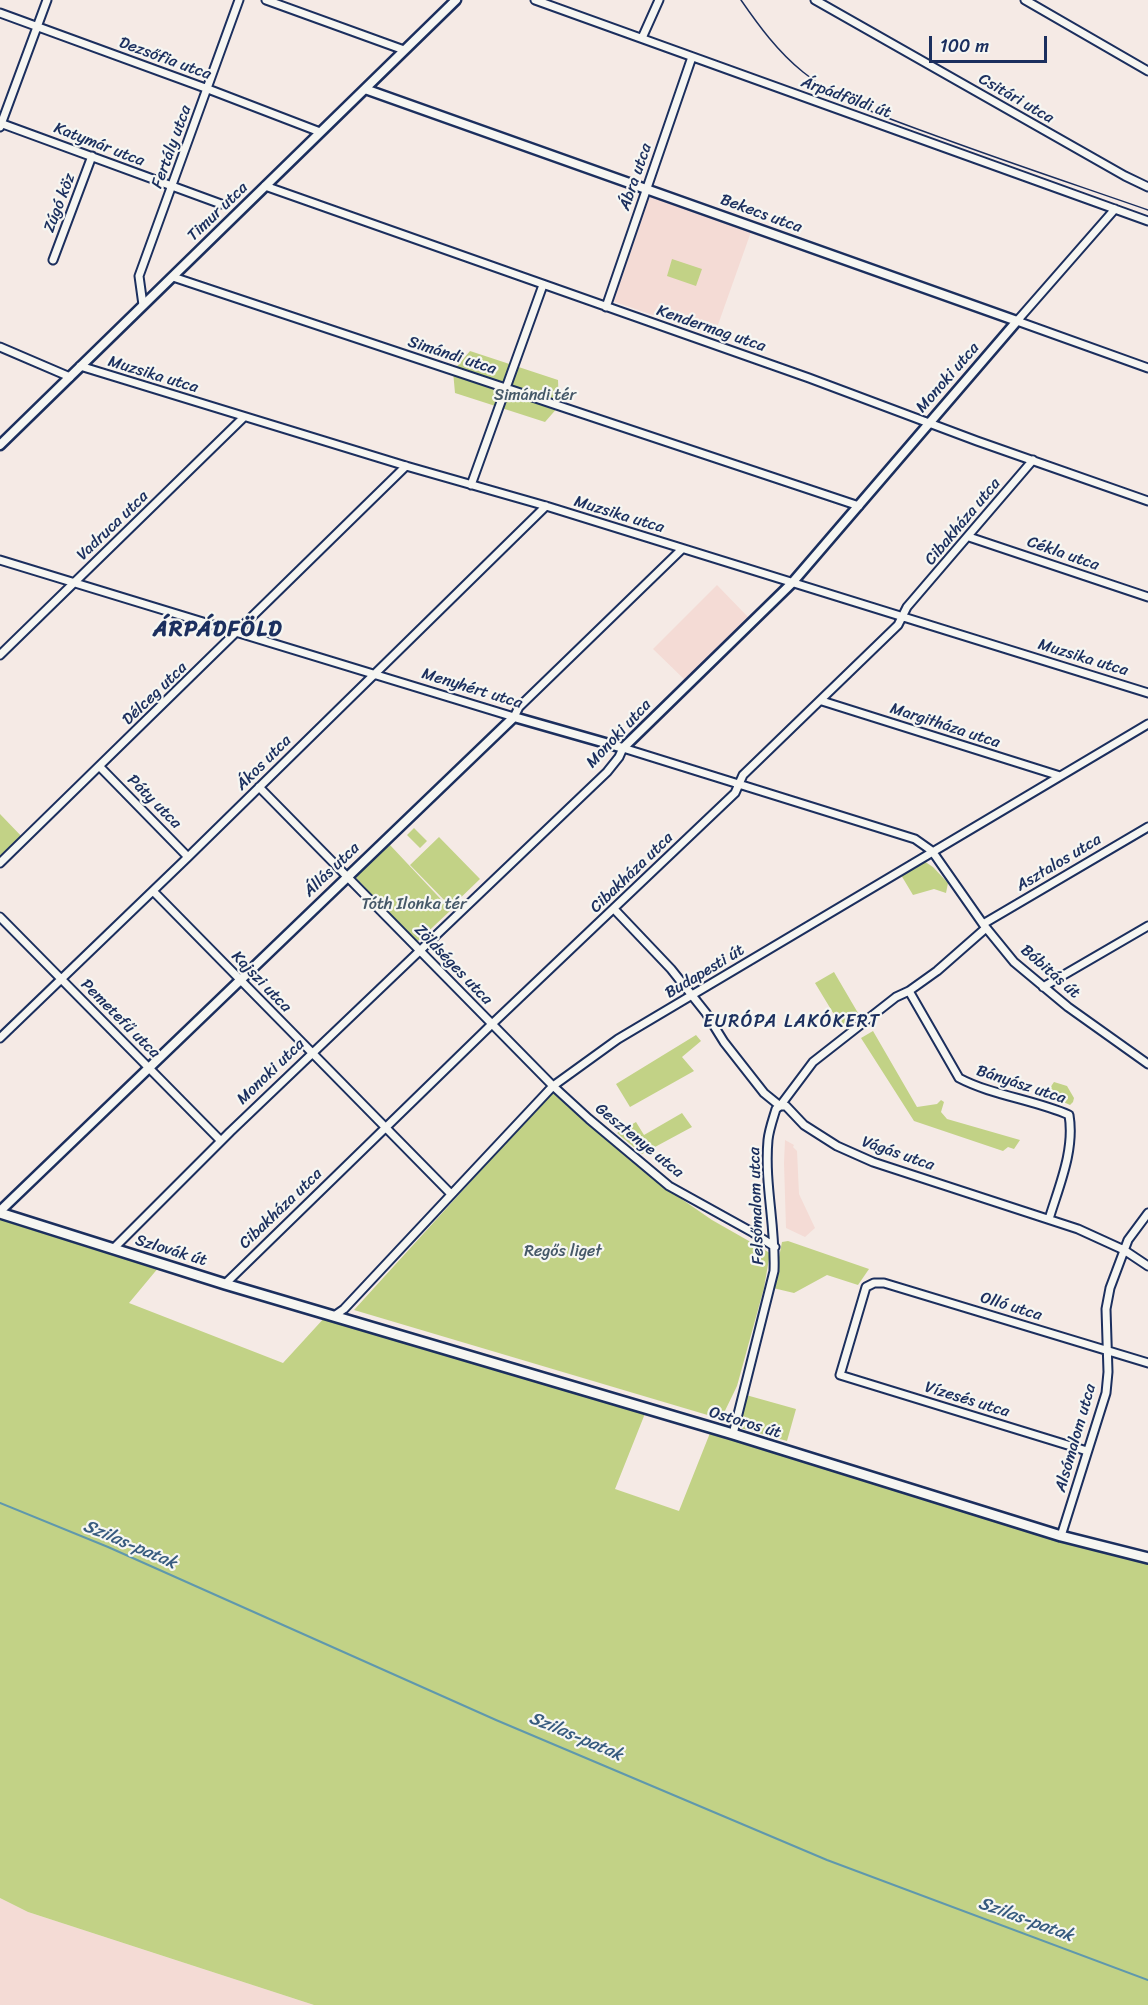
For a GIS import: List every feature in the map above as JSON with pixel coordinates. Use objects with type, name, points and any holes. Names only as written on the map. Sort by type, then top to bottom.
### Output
[{"type":"main road","name":"Szlovák út","points":[[0,1212],[225,1284],[334,1316]]},
{"type":"main road","name":"Ostoros út","points":[[334,1316],[732,1434],[1062,1536],[1148,1558]]},
{"type":"street","points":[[0,125],[47,0]]},
{"type":"street","name":"Fertály utca","points":[[143,305],[139,276],[239,0]]},
{"type":"street","points":[[266,0],[404,50]]},
{"type":"street","name":"Timur utca","points":[[0,445],[456,0]]},
{"type":"street","name":"Árpádföldi út","points":[[535,0],[1148,221]]},
{"type":"street","points":[[642,38],[659,0]]},
{"type":"street","name":"Csitári utca","points":[[815,0],[1145,186]]},
{"type":"street","points":[[1025,0],[1148,71]]},
{"type":"street","name":"Dezsőfia utca","points":[[0,13],[208,88],[320,132]]},
{"type":"street","name":"Ábra utca","points":[[606,307],[692,57]]},
{"type":"street","name":"Bekecs utca","points":[[365,89],[1148,368]]},
{"type":"street","name":"Katymár utca","points":[[0,125],[221,204]]},
{"type":"street","name":"Zúgó köz","points":[[53,260],[92,156]]},
{"type":"street","name":"Kendermag utca","points":[[265,186],[1148,501]]},
{"type":"street","name":"Monoki utca","points":[[113,1249],[221,1141],[607,772],[619,757],[622,748],[792,583],[1115,209]]},
{"type":"street","name":"Simándi utca","points":[[172,277],[859,506]]},
{"type":"street","points":[[471,485],[543,285]]},
{"type":"street","points":[[0,347],[70,376]]},
{"type":"street","name":"Muzsika utca","points":[[80,366],[406,466],[546,506],[1148,693]]},
{"type":"street","name":"Vadruca utca","points":[[0,655],[244,417]]},
{"type":"street","name":"Cibakháza utca","points":[[225,1284],[492,1024],[735,793],[743,775],[898,625],[907,607],[1033,460]]},
{"type":"street","name":"Délceg utca","points":[[0,863],[406,466]]},
{"type":"street","name":"Ákos utca","points":[[0,1038],[546,506]]},
{"type":"street","name":"Cékla utca","points":[[969,537],[1148,597]]},
{"type":"street","name":"Állás utca","points":[[0,1212],[346,876],[514,717],[519,707],[527,699],[682,549]]},
{"type":"street","name":"Menyhért utca","points":[[0,560],[915,838],[933,851]]},
{"type":"street","name":"Margitháza utca","points":[[822,701],[1060,776]]},
{"type":"street","name":"Budapesti út","points":[[334,1316],[553,1086],[618,1039],[1148,724]]},
{"type":"street","name":"Páty utca","points":[[100,767],[188,857]]},
{"type":"street","name":"Zöldséges utca","points":[[258,787],[553,1086]]},
{"type":"street","name":"Asztalos utca","points":[[985,926],[1148,826]]},
{"type":"street","name":"Bóbitás út","points":[[933,851],[985,926],[1014,962],[1068,1007],[1148,1064]]},
{"type":"street","name":"Kajszi utca","points":[[153,891],[451,1194]]},
{"type":"street","name":"Vágás utca","points":[[614,909],[670,969],[706,1013],[743,1069],[764,1093],[780,1106],[786,1106],[804,1125],[837,1146],[873,1162],[1078,1229],[1124,1250],[1148,1266]]},
{"type":"street","name":"Pemetefű utca","points":[[0,917],[221,1141]]},
{"type":"street","name":"Felsőmalom utca","points":[[732,1434],[774,1271],[775,1247],[768,1178],[768,1139],[776,1108],[820,1056],[896,997],[909,991],[937,971],[985,926]]},
{"type":"street","points":[[1044,987],[1148,926]]},
{"type":"street","name":"Bányász utca","points":[[909,991],[959,1078],[971,1084],[1025,1099],[1069,1115],[1072,1130],[1068,1153],[1049,1219]]},
{"type":"street","name":"Gesztenye utca","points":[[553,1086],[669,1186],[775,1247]]},
{"type":"street","name":"Alsómalom utca","points":[[1062,1536],[1106,1393],[1108,1372],[1106,1309],[1110,1288],[1128,1240],[1148,1213]]},
{"type":"street","name":"Olló utca","points":[[840,1375],[866,1287],[874,1283],[884,1283],[1148,1363]]},
{"type":"street","name":"Vízesés utca","points":[[840,1375],[1087,1451]]},
{"type":"shaded area","points":[[650,193],[752,229],[714,336],[612,301]]},
{"type":"shaded area","points":[[717,585],[748,617],[685,680],[653,649]]},
{"type":"shaded area","points":[[785,1140],[794,1145],[797,1151],[799,1194],[815,1228],[805,1237],[786,1228]]},
{"type":"shaded area","points":[[0,1898],[28,1912],[314,2005],[0,2005]]},
{"type":"green space","points":[[672,259],[702,269],[696,286],[667,276]]},
{"type":"green space","name":"Simándi tér","points":[[470,351],[558,380],[559,406],[545,422],[455,393],[453,371]]},
{"type":"green space","points":[[0,814],[25,840],[0,863]]},
{"type":"green space","points":[[414,828],[427,841],[420,848],[407,835]]},
{"type":"green space","points":[[439,837],[480,879],[451,907],[410,865]]},
{"type":"green space","name":"Tóth Ilonka tér","points":[[390,845],[451,910],[417,942],[354,876]]},
{"type":"green space","points":[[924,861],[948,883],[946,893],[934,889],[913,895],[901,875]]},
{"type":"green space","points":[[834,972],[858,1013],[841,1026],[815,983]]},
{"type":"green space","points":[[873,1031],[917,1107],[937,1104],[941,1100],[944,1102],[941,1112],[947,1119],[1020,1140],[1014,1149],[1008,1147],[1003,1151],[914,1121],[861,1038]]},
{"type":"green space","points":[[696,1035],[701,1041],[682,1057],[694,1071],[630,1107],[616,1084]]},
{"type":"green space","points":[[1054,1082],[1067,1086],[1074,1098],[1070,1105],[1051,1095]]},
{"type":"green space","name":"Regős liget","points":[[554,1090],[667,1189],[712,1220],[770,1253],[764,1288],[737,1386],[721,1419],[354,1310]]},
{"type":"green space","points":[[682,1113],[692,1127],[642,1154],[617,1133],[636,1122],[644,1135]]},
{"type":"green space","points":[[0,1217],[159,1267],[129,1303],[283,1363],[326,1316],[646,1411],[615,1489],[679,1511],[710,1433],[1148,1559],[1148,2005],[314,2005],[28,1912],[0,1898]]},
{"type":"green space","points":[[788,1241],[869,1269],[858,1285],[827,1275],[794,1293],[773,1288],[782,1242]]},
{"type":"green space","points":[[746,1395],[796,1409],[787,1441],[737,1427]]},
{"type":"waterway","name":"Szilas-patak","points":[[0,1503],[108,1547],[496,1720],[827,1860],[1148,1980]]},
{"type":"tram line","points":[[741,0],[785,56],[818,84],[852,103],[887,118],[1148,210]]},
{"type":"district","name":"ÁRPÁDFÖLD","points":[[218,630]]},
{"type":"district","name":"EURÓPA LAKÓKERT","points":[[792,1022]]}]
